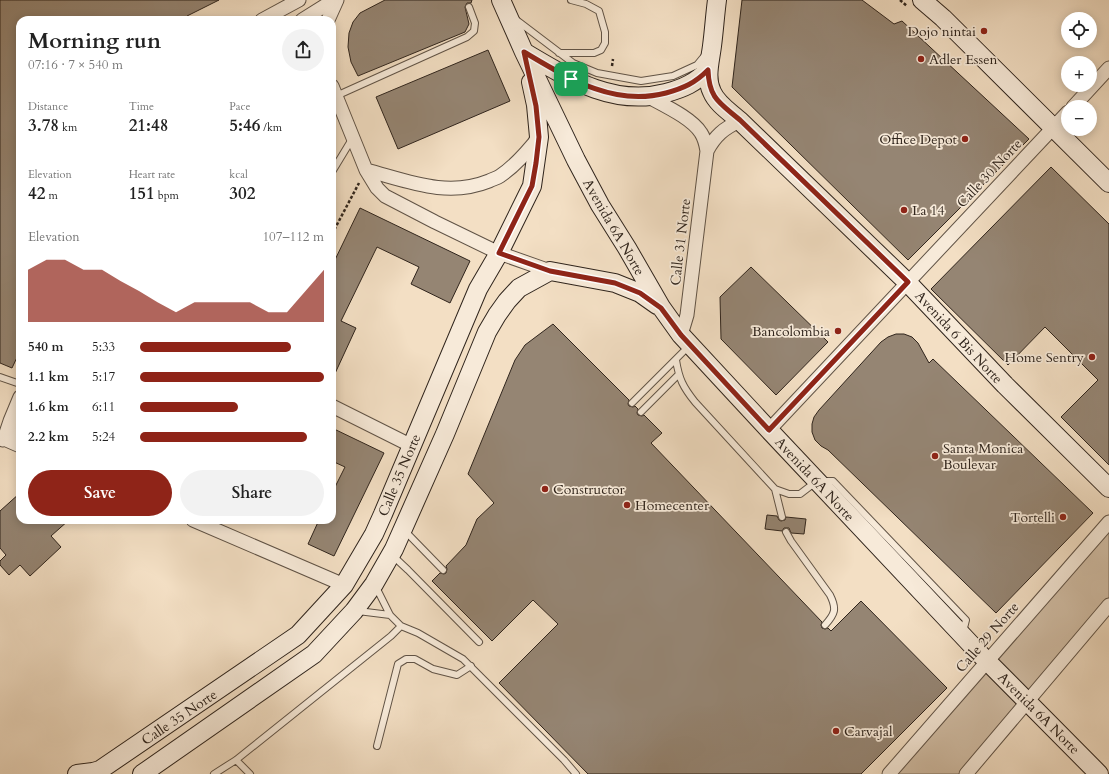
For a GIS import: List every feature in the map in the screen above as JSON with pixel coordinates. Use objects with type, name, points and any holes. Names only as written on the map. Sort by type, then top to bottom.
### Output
[{"type":"street","points":[[308,16],[336,0]]},
{"type":"street","points":[[330,16],[336,0]]},
{"type":"street","points":[[524,52],[558,72],[592,88],[619,96],[632,97],[660,95],[684,87],[699,79],[708,70],[717,0]]},
{"type":"street","points":[[922,0],[938,6],[1053,128],[1109,183]]},
{"type":"street","points":[[269,16],[290,3],[298,16]]},
{"type":"street","name":"Avenida 6A Norte","points":[[504,6],[524,52],[576,160],[600,205],[627,248],[661,308],[686,340],[769,430],[987,661],[1099,774]]},
{"type":"street","name":"Calle 35 Norte","points":[[77,774],[100,770],[298,635],[344,585],[374,534],[478,289],[499,253],[532,186],[539,137],[536,106],[524,52]]},
{"type":"street","points":[[1079,100],[1109,68]]},
{"type":"street","name":"Avenida 6 Bis Norte","points":[[708,70],[708,82],[711,91],[720,103],[740,120],[908,282],[1005,386],[1109,488]]},
{"type":"street","points":[[336,96],[366,170],[377,188],[386,196],[415,212],[499,253],[550,271],[615,283],[640,293],[661,308]]},
{"type":"street","points":[[647,96],[695,125],[702,133],[707,151]]},
{"type":"street","name":"Calle 30 Norte","points":[[769,430],[1061,119]]},
{"type":"street","points":[[707,151],[713,140],[722,131],[740,120]]},
{"type":"street","points":[[366,170],[427,187],[451,189],[477,186],[500,176],[523,157],[539,137]]},
{"type":"street","name":"Calle 31 Norte","points":[[686,340],[687,315],[707,151]]},
{"type":"street","name":"Calle 35 Norte","points":[[142,774],[314,654],[354,610],[374,584],[404,529],[487,332],[507,301],[519,288],[550,271]]},
{"type":"street","points":[[2,441],[16,407]]},
{"type":"street","points":[[336,408],[412,446]]},
{"type":"street","points":[[2,441],[16,429]]},
{"type":"street","points":[[2,441],[16,445]]},
{"type":"street","name":"Calle 29 Norte","points":[[889,774],[1109,522]]},
{"type":"street","points":[[202,524],[344,585]]},
{"type":"street","points":[[966,774],[1109,605]]},
{"type":"lane","points":[[559,53],[594,53],[601,50],[605,43],[605,32],[599,11],[586,4],[571,0]]},
{"type":"lane","points":[[504,6],[572,63],[597,73],[641,81],[673,76],[697,65],[712,48]]},
{"type":"lane","points":[[336,90],[467,36],[474,31],[475,23],[469,7]]},
{"type":"lane","points":[[336,165],[353,137]]},
{"type":"lane","points":[[632,403],[676,360],[686,340]]},
{"type":"lane","points":[[676,360],[678,375],[695,402],[776,488],[789,494],[800,494],[817,481]]},
{"type":"lane","points":[[641,412],[678,375]]},
{"type":"lane","points":[[0,377],[16,383]]},
{"type":"lane","points":[[776,488],[782,516]]},
{"type":"lane","points":[[404,529],[443,570]]},
{"type":"lane","points":[[786,532],[830,595],[833,602],[834,608],[832,617],[825,624]]},
{"type":"lane","points":[[391,554],[479,642]]},
{"type":"lane","points":[[374,584],[390,614],[401,626],[418,633],[463,659],[564,760],[576,774]]},
{"type":"lane","points":[[354,610],[390,614]]},
{"type":"lane","points":[[214,774],[236,760],[401,626]]},
{"type":"lane","points":[[377,746],[398,664],[406,659],[415,659],[433,669],[457,675],[470,666]]},
{"type":"lane","points":[[236,760],[250,774]]},
{"type":"path","points":[[336,226],[366,170]]},
{"type":"shaded area","points":[[1109,522],[1109,605],[966,774],[889,774]]},
{"type":"building","points":[[0,0],[219,0],[187,16],[16,16],[16,360],[12,368],[0,363]]},
{"type":"building","points":[[385,0],[472,0],[471,3],[467,3],[465,7],[469,24],[465,32],[358,76],[351,62],[348,47],[349,33],[353,22],[360,13]]},
{"type":"building","name":"La 14","points":[[742,0],[862,0],[894,24],[902,21],[1029,139],[908,260],[732,87]]},
{"type":"building","points":[[488,50],[510,101],[398,149],[376,97]]},
{"type":"building","points":[[1051,167],[1109,224],[1109,465],[1061,417],[1098,380],[1045,327],[1008,365],[931,289]]},
{"type":"building","points":[[360,208],[470,261],[450,303],[411,284],[419,267],[377,247],[341,321],[356,328],[336,371],[336,258]]},
{"type":"building","points":[[751,267],[828,342],[776,395],[721,339],[720,297]]},
{"type":"building","name":"Homecenter","points":[[553,324],[629,400],[629,406],[635,406],[638,409],[638,415],[644,415],[662,433],[651,443],[822,622],[822,628],[828,628],[831,631],[861,601],[947,688],[861,774],[588,774],[499,683],[558,624],[533,600],[492,641],[432,581],[440,573],[446,573],[446,566],[466,545],[477,519],[494,503],[468,474],[515,360],[525,345]]},
{"type":"building","points":[[896,334],[904,334],[912,337],[918,343],[929,363],[933,359],[1093,513],[996,613],[828,450],[821,446],[815,440],[812,432],[814,417],[819,410],[881,342]]},
{"type":"building","points":[[336,430],[384,453],[334,556],[308,544],[317,524],[336,524],[336,485],[345,467],[336,463]]},
{"type":"building","points":[[16,497],[16,524],[64,524],[51,536],[61,547],[30,576],[20,565],[9,575],[0,565],[0,561],[6,555],[0,548],[0,511]]},
{"type":"building","points":[[767,515],[777,516],[781,521],[785,520],[786,517],[806,519],[804,534],[791,533],[789,528],[784,528],[782,531],[765,529]]},
{"type":"place","name":"Dojo nintai","points":[[984,31]]},
{"type":"place","name":"Adler Essen","points":[[921,59]]},
{"type":"place","name":"Office Depot","points":[[965,139]]},
{"type":"place","name":"La 14","points":[[904,210]]},
{"type":"place","name":"Bancolombia","points":[[838,331]]},
{"type":"place","name":"Home Sentry","points":[[1092,357]]},
{"type":"place","name":"Santa Monica Boulevar","points":[[935,456]]},
{"type":"place","name":"Constructor","points":[[545,489]]},
{"type":"place","name":"Homecenter","points":[[627,505]]},
{"type":"place","name":"Tortelli","points":[[1063,517]]},
{"type":"place","name":"Carvajal","points":[[836,731]]},
{"type":"route","points":[[524,52],[571,79],[606,93],[632,97],[660,95],[684,87],[699,79],[708,70],[708,82],[711,91],[720,103],[740,120],[908,282],[769,430],[681,335],[661,308],[640,293],[615,283],[550,271],[499,253],[532,186],[536,163],[539,137],[536,106],[524,52]]}]
